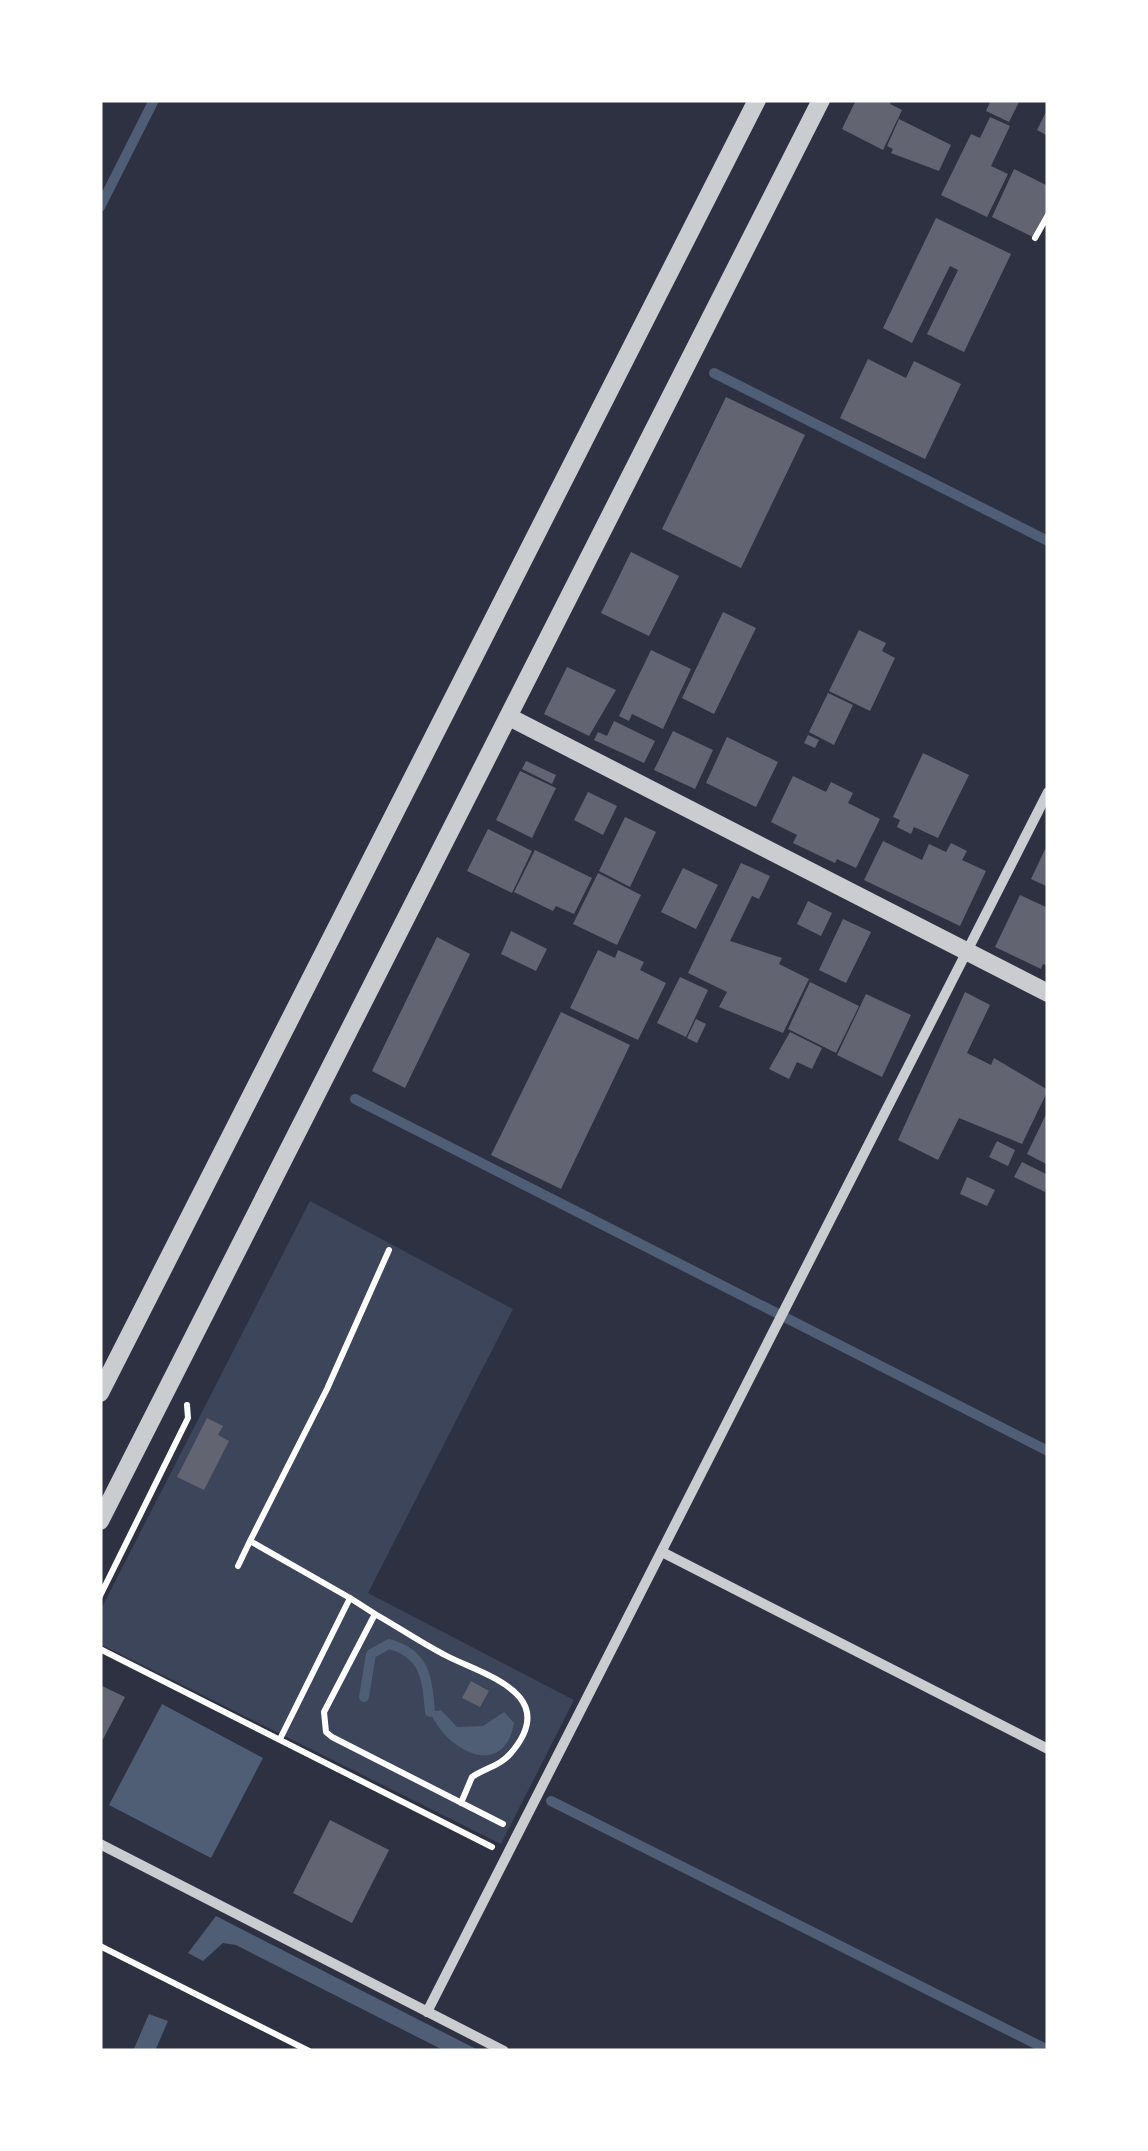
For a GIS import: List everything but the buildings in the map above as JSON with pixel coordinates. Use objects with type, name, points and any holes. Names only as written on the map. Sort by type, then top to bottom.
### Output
[{"type":"street","points":[[100,1393],[757,100]]},
{"type":"street","points":[[100,1522],[821,100]]},
{"type":"street","points":[[509,717],[1048,993]]},
{"type":"street","points":[[427,2012],[1048,792]]},
{"type":"street","points":[[664,1553],[1048,1749]]},
{"type":"street","points":[[100,1844],[504,2051]]},
{"type":"path","points":[[1035,238],[1048,215]]},
{"type":"path","points":[[238,1566],[389,1250]]},
{"type":"path","points":[[100,1596],[188,1418],[183,1359]]},
{"type":"path","points":[[250,1541],[447,1657],[500,1678],[521,1699],[526,1716],[516,1747],[504,1760],[472,1777],[461,1803]]},
{"type":"path","points":[[280,1740],[350,1598]]},
{"type":"path","points":[[375,1614],[324,1712],[323,1726],[332,1737],[518,1832]]},
{"type":"path","points":[[100,1648],[506,1854]]},
{"type":"path","points":[[100,1946],[309,2051]]},
{"type":"shaded area","points":[[310,1201],[513,1309],[368,1593],[574,1700],[501,1844],[100,1644],[100,1611]]},
{"type":"shaded area","points":[[162,1704],[263,1758],[211,1858],[109,1805]]},
{"type":"shaded area","points":[[441,1710],[457,1727],[483,1726],[504,1712],[514,1723],[508,1741],[499,1751],[475,1754],[449,1739],[438,1726],[430,1712]]},
{"type":"shaded area","points":[[216,1916],[480,2051],[445,2051],[236,1945],[223,1943],[203,1961],[188,1953]]},
{"type":"shaded area","points":[[149,2014],[168,2021],[155,2051],[133,2051]]},
{"type":"waterway","points":[[100,207],[154,100]]},
{"type":"waterway","points":[[714,373],[1048,541]]},
{"type":"waterway","points":[[355,1099],[1048,1451]]},
{"type":"waterway","points":[[364,1697],[371,1654],[389,1644],[411,1654],[422,1669],[430,1712]]},
{"type":"waterway","points":[[551,1801],[1048,2050]]}]
